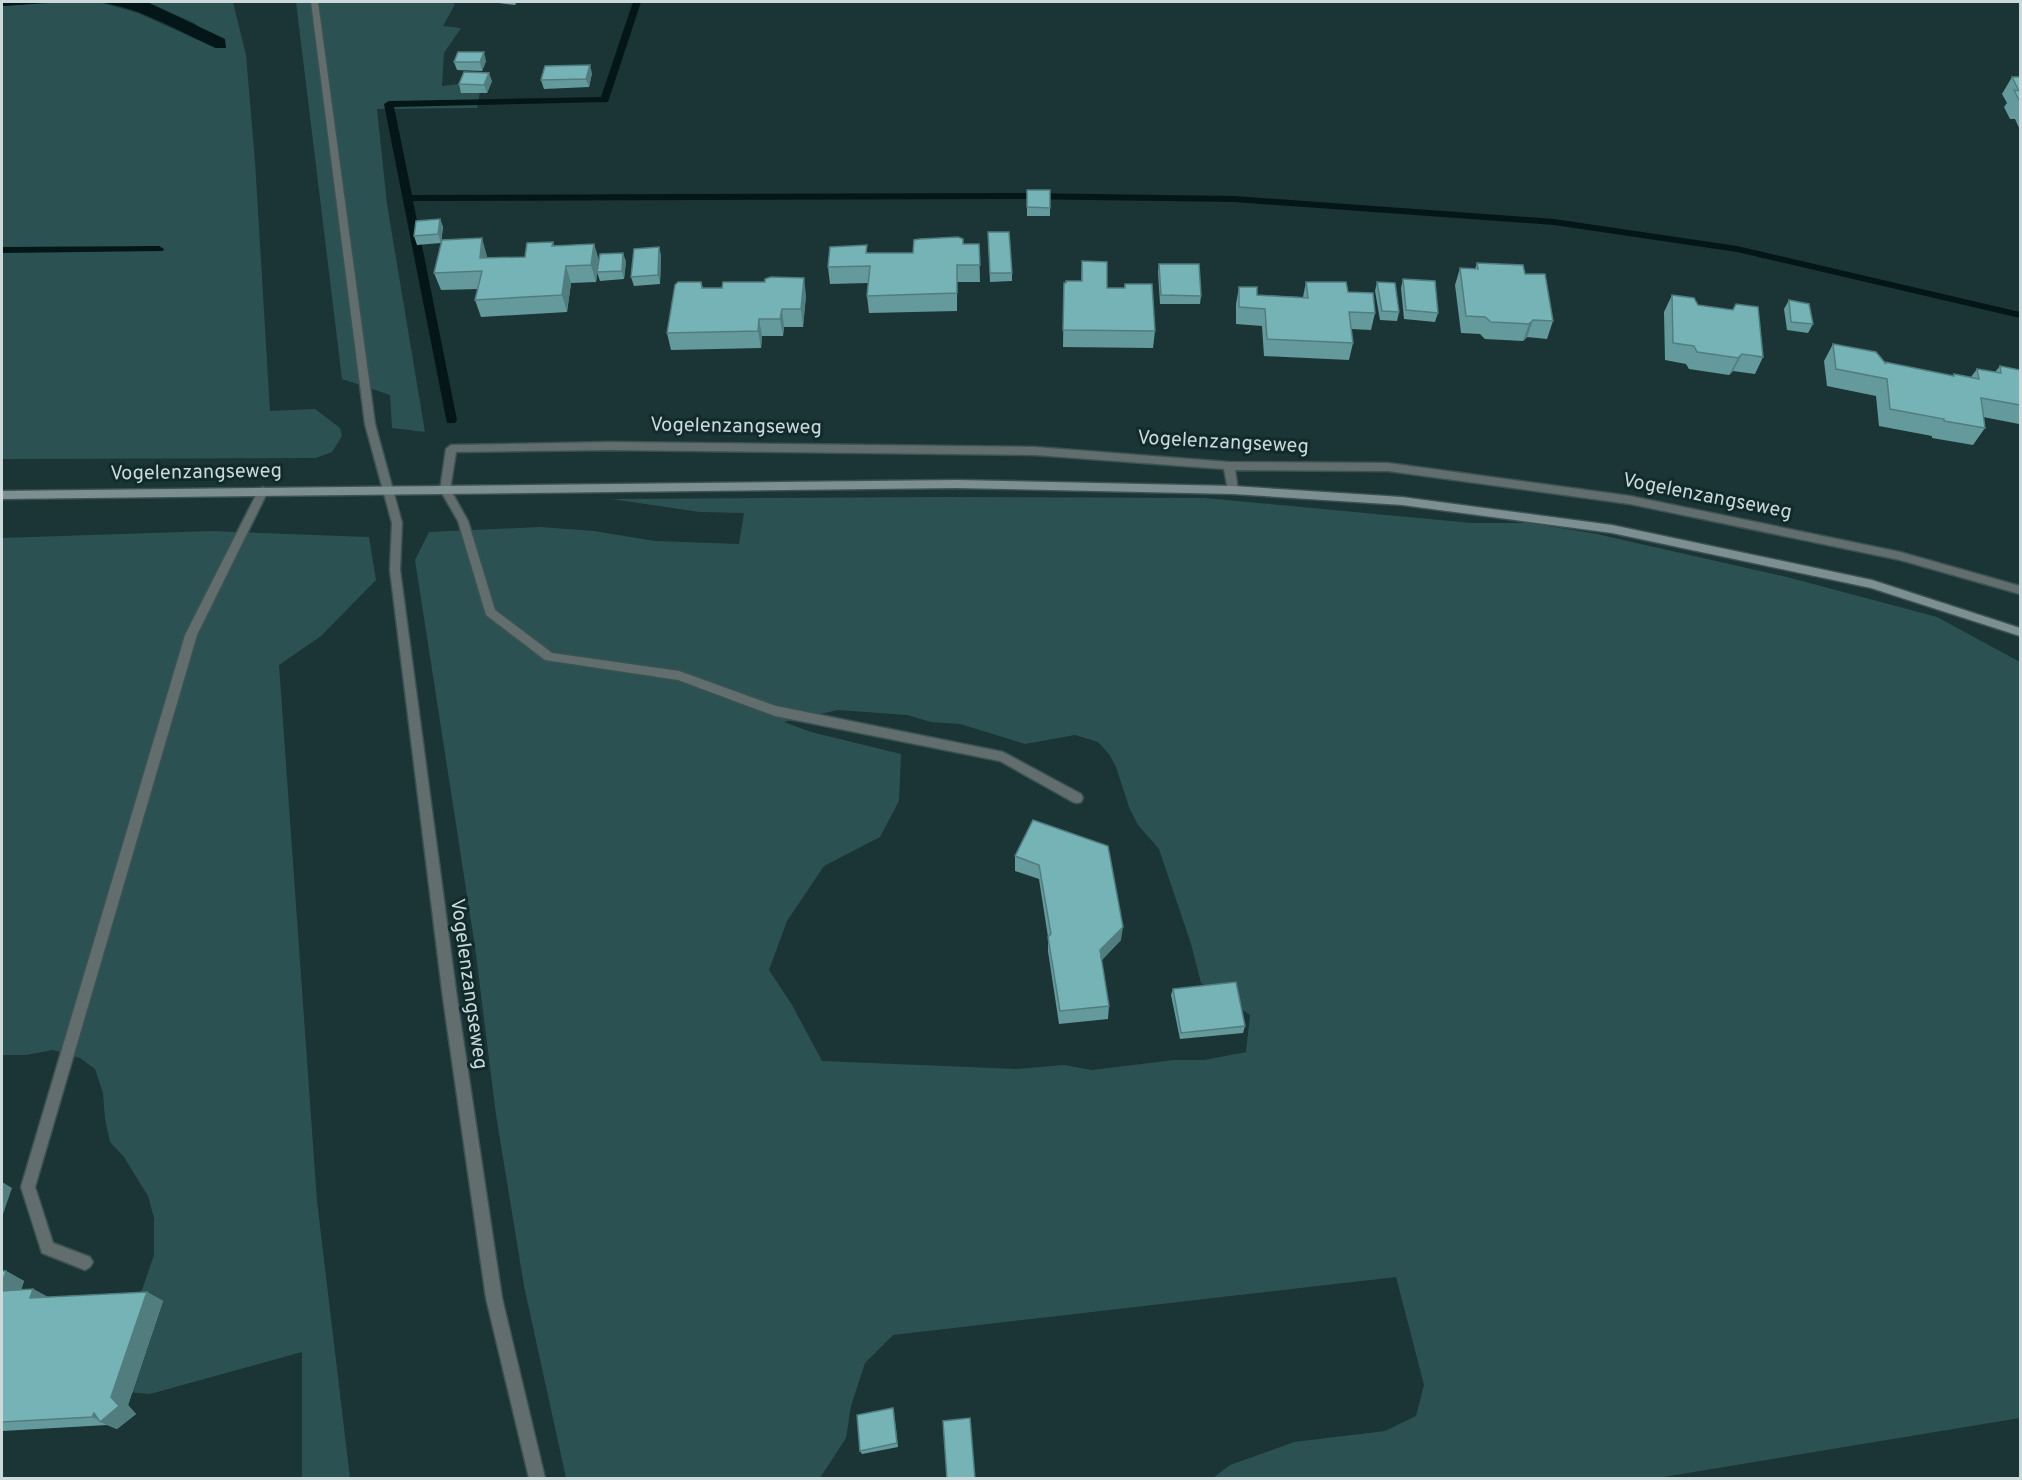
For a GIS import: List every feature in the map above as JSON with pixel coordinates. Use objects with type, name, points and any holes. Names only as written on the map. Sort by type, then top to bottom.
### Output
[{"type":"main road","name":"Vogelenzangseweg","points":[[2,495],[956,484],[1233,490],[1402,501],[1612,529],[1872,584],[2020,632]]},
{"type":"street","points":[[314,2],[369,412],[376,454],[390,490]]},
{"type":"street","name":"Vogelenzangseweg","points":[[445,490],[451,449],[610,446],[1035,451],[1229,466],[1388,467],[1630,500],[1900,556],[2020,590]]},
{"type":"street","points":[[1229,466],[1233,490]]},
{"type":"street","name":"Vogelenzangseweg","points":[[390,490],[397,523],[395,570],[450,998],[494,1298],[537,1479]]},
{"type":"street","points":[[445,490],[463,521],[490,612],[549,657],[679,676],[775,711],[1003,757],[1077,798]]},
{"type":"street","points":[[85,1262],[46,1248],[28,1187],[191,635],[263,491]]},
{"type":"shaded area","points":[[2,2],[73,2],[2,6]]},
{"type":"shaded area","points":[[48,2],[103,3],[138,13],[216,48],[225,48],[194,23],[147,2],[233,2],[246,55],[255,161],[270,411],[315,409],[340,428],[342,436],[332,452],[316,458],[2,459],[2,6]]},
{"type":"shaded area","points":[[82,2],[147,2],[225,39],[226,48],[216,48],[133,10],[104,3]]},
{"type":"shaded area","points":[[296,2],[448,2],[455,4],[443,26],[461,28],[444,53],[442,86],[482,81],[477,108],[377,109],[387,204],[425,432],[392,428],[390,395],[342,379]]},
{"type":"shaded area","points":[[1205,498],[1472,523],[1530,523],[1597,534],[1787,577],[1937,617],[2020,662],[2020,1418],[1658,1478],[1213,1478],[1230,1465],[1294,1442],[1385,1431],[1416,1416],[1424,1385],[1396,1277],[893,1335],[865,1363],[851,1406],[846,1438],[820,1478],[566,1478],[524,1286],[496,1115],[475,947],[415,560],[429,532],[540,527],[594,531],[655,541],[739,544],[744,513],[700,512],[611,499]],"holes":[[[838,710],[907,715],[931,722],[960,724],[1025,744],[1075,735],[1098,742],[1109,754],[1116,767],[1129,807],[1138,825],[1159,849],[1191,944],[1201,983],[1250,1015],[1246,1052],[1204,1060],[1174,1060],[1092,1070],[1064,1065],[1017,1069],[822,1061],[792,1005],[769,970],[787,921],[824,866],[880,837],[899,801],[901,754],[811,732],[784,722]]]},
{"type":"shaded area","points":[[211,531],[369,537],[376,580],[321,636],[279,665],[317,1201],[350,1478],[302,1478],[302,1352],[150,1394],[104,1390],[124,1313],[142,1290],[154,1255],[154,1218],[148,1196],[124,1157],[110,1142],[103,1093],[95,1069],[80,1058],[53,1050],[26,1055],[2,1055],[2,538]]},
{"type":"building","points":[[458,52],[484,52],[480,62],[454,62]]},
{"type":"building","points":[[590,65],[586,79],[541,80],[545,66]]},
{"type":"building","points":[[464,72],[489,73],[484,85],[459,84]]},
{"type":"building","points":[[2012,77],[2020,77],[2020,102],[2014,90],[2019,91]]},
{"type":"building","points":[[1027,190],[1050,190],[1050,208],[1027,207]]},
{"type":"building","points":[[440,219],[438,234],[414,236],[416,221]]},
{"type":"building","points":[[988,232],[1009,232],[1012,273],[990,273]]},
{"type":"building","points":[[958,237],[963,239],[963,244],[979,244],[980,265],[957,265],[957,293],[867,296],[870,266],[828,267],[830,247],[867,245],[866,253],[913,253],[914,240]]},
{"type":"building","points":[[482,238],[480,258],[525,257],[527,243],[553,242],[552,246],[594,244],[591,265],[566,266],[562,295],[475,300],[482,271],[434,273],[442,240]]},
{"type":"building","points":[[659,247],[658,275],[631,277],[634,249]]},
{"type":"building","points":[[623,253],[622,271],[597,272],[600,254]]},
{"type":"building","points":[[1082,261],[1107,262],[1107,288],[1125,288],[1125,284],[1152,284],[1155,331],[1063,330],[1064,283],[1082,281]]},
{"type":"building","points":[[1477,263],[1523,265],[1525,274],[1545,274],[1553,321],[1533,320],[1529,324],[1491,322],[1485,317],[1466,316],[1460,268],[1478,269]]},
{"type":"building","points":[[1159,264],[1199,264],[1201,296],[1161,295]]},
{"type":"building","points":[[771,277],[804,278],[801,309],[782,309],[780,319],[759,319],[758,331],[667,333],[675,285],[678,282],[701,282],[702,288],[722,288],[723,282],[765,282],[765,279]]},
{"type":"building","points":[[1403,279],[1435,281],[1438,313],[1406,310]]},
{"type":"building","points":[[1306,282],[1346,282],[1348,292],[1373,293],[1375,313],[1349,312],[1353,343],[1267,339],[1265,309],[1239,307],[1239,287],[1257,287],[1257,295],[1308,298]]},
{"type":"building","points":[[1377,282],[1395,283],[1399,312],[1382,311]]},
{"type":"building","points":[[1672,295],[1694,298],[1698,305],[1733,310],[1736,304],[1758,307],[1763,357],[1742,354],[1738,358],[1697,352],[1694,346],[1673,343]]},
{"type":"building","points":[[1789,300],[1809,304],[1813,324],[1791,322]]},
{"type":"building","points":[[1833,344],[1876,352],[1886,364],[1885,362],[1954,376],[1954,374],[1979,379],[1977,369],[2001,373],[2000,366],[2020,370],[2020,405],[1981,398],[1985,428],[1890,409],[1887,379],[1836,369]]},
{"type":"building","points":[[1033,820],[1108,846],[1123,927],[1100,950],[1109,1006],[1060,1011],[1048,937],[1051,934],[1039,865],[1015,856]]},
{"type":"building","points":[[1236,982],[1245,1026],[1181,1033],[1173,989]]},
{"type":"building","points":[[2,1271],[6,1271],[2,1283]]},
{"type":"building","points":[[33,1289],[30,1298],[147,1292],[111,1397],[119,1406],[100,1422],[94,1413],[92,1417],[2,1422],[2,1291]]},
{"type":"building","points":[[893,1408],[897,1443],[860,1451],[857,1415]]},
{"type":"building","points":[[970,1418],[975,1479],[947,1479],[943,1421]]},
{"type":"waterway","points":[[451,420],[389,104],[605,100],[637,2]]},
{"type":"waterway","points":[[408,198],[1020,196],[1234,199],[1554,222],[1737,249],[2020,315]]},
{"type":"waterway","points":[[2,250],[159,249]]}]
